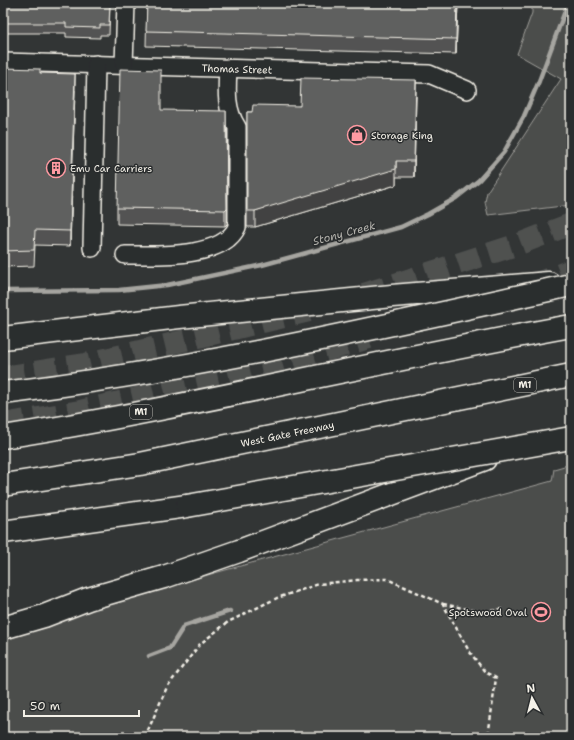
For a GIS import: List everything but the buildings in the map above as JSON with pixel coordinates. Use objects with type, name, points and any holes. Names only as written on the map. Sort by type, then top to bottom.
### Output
[{"type":"highway","points":[[3,338],[180,316],[407,294],[571,284]]},
{"type":"highway","points":[[3,393],[182,367],[282,348],[571,284]]},
{"type":"highway","name":"M1","points":[[3,437],[81,425],[486,341],[571,326]]},
{"type":"highway","name":"West Gate Freeway","points":[[3,485],[140,464],[571,375]]},
{"type":"highway","points":[[3,628],[44,616],[88,599],[164,577],[239,551],[485,459],[571,431]]},
{"type":"highway","points":[[3,532],[187,506],[571,438]]},
{"type":"highway","points":[[3,614],[88,599]]},
{"type":"street","points":[[124,65],[126,3]]},
{"type":"street","name":"Thomas Street","points":[[3,62],[429,74],[467,90]]},
{"type":"street","points":[[92,248],[96,64]]},
{"type":"street","points":[[126,255],[164,256],[204,251],[234,234],[237,227],[237,127],[230,117],[227,102],[228,68]]},
{"type":"path","points":[[145,737],[167,687],[200,644],[228,622],[277,598],[319,584],[357,580],[387,579],[443,604],[482,612],[503,609]]},
{"type":"path","points":[[443,604],[469,652],[485,672],[496,678],[488,737]]},
{"type":"shaded area","points":[[532,3],[571,3],[571,205],[488,215],[485,202],[487,192],[561,79],[517,54],[532,13]]},
{"type":"shaded area","points":[[571,464],[571,737],[3,737],[3,636],[211,574],[552,481],[554,469]]},
{"type":"waterway","name":"Stony Creek","points":[[3,291],[119,290],[167,285],[262,265],[401,227],[428,214],[456,198],[479,180],[504,152],[524,116],[539,81],[568,3]]},
{"type":"waterway","points":[[149,656],[170,648],[184,626],[230,611]]},
{"type":"tunnel","points":[[364,294],[519,244],[571,224]]},
{"type":"tunnel","points":[[529,286],[571,270]]},
{"type":"tunnel","points":[[3,377],[85,364],[309,311]]},
{"type":"tunnel","points":[[3,424],[80,411],[268,368],[369,338]]},
{"type":"place","name":"Storage King","points":[[357,135]]},
{"type":"place","name":"Emu Car Carriers","points":[[56,168]]},
{"type":"place","name":"Spotswood Oval","points":[[541,612]]}]
